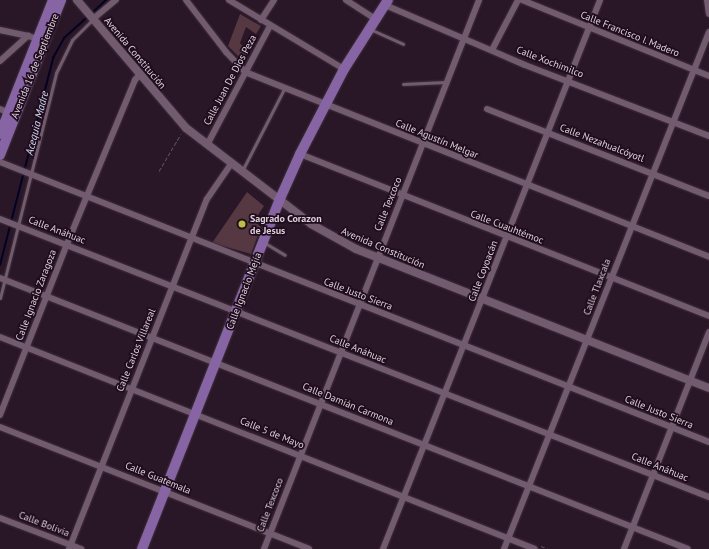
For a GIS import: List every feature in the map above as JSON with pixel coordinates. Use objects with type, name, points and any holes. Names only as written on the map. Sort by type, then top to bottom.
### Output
[{"type":"main road","name":"Avenida 16 de Septiembre","points":[[0,134],[4,111],[33,38],[53,0]]},
{"type":"main road","name":"Avenida 16 de Septiembre","points":[[0,155],[61,0]]},
{"type":"main road","name":"Calle Ignacio Mejía","points":[[142,549],[237,311],[279,201],[300,154],[324,105],[344,69],[386,3]]},
{"type":"street","name":"Avenida Constitución","points":[[77,0],[186,128],[279,201],[329,235],[377,258],[709,388]]},
{"type":"street","points":[[93,18],[116,0]]},
{"type":"street","name":"Calle Agustín Melgar","points":[[186,0],[226,52],[245,72],[324,105],[709,257]]},
{"type":"street","points":[[229,0],[270,26],[344,69]]},
{"type":"street","points":[[261,20],[274,0]]},
{"type":"street","points":[[346,0],[375,19]]},
{"type":"street","name":"Calle Texcoco","points":[[264,549],[358,305],[448,82],[479,0]]},
{"type":"street","points":[[492,50],[518,0]]},
{"type":"street","name":"Calle Francisco I. Madero","points":[[522,0],[709,76]]},
{"type":"street","name":"Calle Coyoacán","points":[[383,549],[600,0]]},
{"type":"street","points":[[708,0],[709,14]]},
{"type":"street","name":"Calle Xochimilco","points":[[386,3],[464,39],[709,136]]},
{"type":"street","name":"Calle Juan De Dios Peza","points":[[207,145],[270,26]]},
{"type":"street","points":[[0,30],[33,38]]},
{"type":"street","name":"Calle Tlaxcala","points":[[504,549],[548,434],[631,226],[654,174],[709,32]]},
{"type":"street","points":[[0,61],[33,38]]},
{"type":"street","name":"Calle Ignacio Zaragoza","points":[[0,415],[46,295],[135,80],[140,74]]},
{"type":"street","name":"Calle Nezahualcóyotl","points":[[487,109],[709,196]]},
{"type":"street","name":"Calle Cuauhtémoc","points":[[300,154],[506,238],[611,277],[709,316]]},
{"type":"street","name":"Calle Justo Sierra","points":[[0,162],[358,305],[709,442]]},
{"type":"street","name":"Calle Carlos Villareal","points":[[70,547],[191,238],[213,187],[230,164]]},
{"type":"street","name":"Calle Anáhuac","points":[[2,220],[67,244],[444,394],[709,497]]},
{"type":"street","name":"Calle Damián Carmona","points":[[1,278],[217,361],[423,446],[633,526],[688,549]]},
{"type":"street","points":[[624,549],[709,332]]},
{"type":"street","name":"Calle 5 de Mayo","points":[[0,337],[132,388],[534,549]]},
{"type":"street","name":"Calle Guatemala","points":[[0,427],[165,491],[308,549]]},
{"type":"street","name":"Calle Bolivia","points":[[0,518],[70,547],[82,549]]},
{"type":"lane","points":[[0,298],[1,278],[61,59],[72,40],[93,18]]},
{"type":"lane","points":[[369,28],[403,44]]},
{"type":"lane","points":[[403,84],[448,82]]},
{"type":"lane","points":[[241,172],[284,89]]},
{"type":"lane","points":[[263,242],[285,255]]},
{"type":"path","points":[[160,172],[186,128]]},
{"type":"building","points":[[240,14],[261,26],[256,34],[246,27],[240,43],[247,52],[243,61],[228,46]]},
{"type":"building","name":"Sagrado Corazon de Jesus","points":[[247,192],[264,206],[254,221],[261,227],[251,254],[212,243]]},
{"type":"waterway","name":"Acequia Madre","points":[[91,14],[106,0]]},
{"type":"waterway","name":"Acequia Madre","points":[[0,265],[53,58],[64,38],[87,17]]},
{"type":"place","name":"Sagrado Corazon de Jesus","points":[[242,224]]}]
